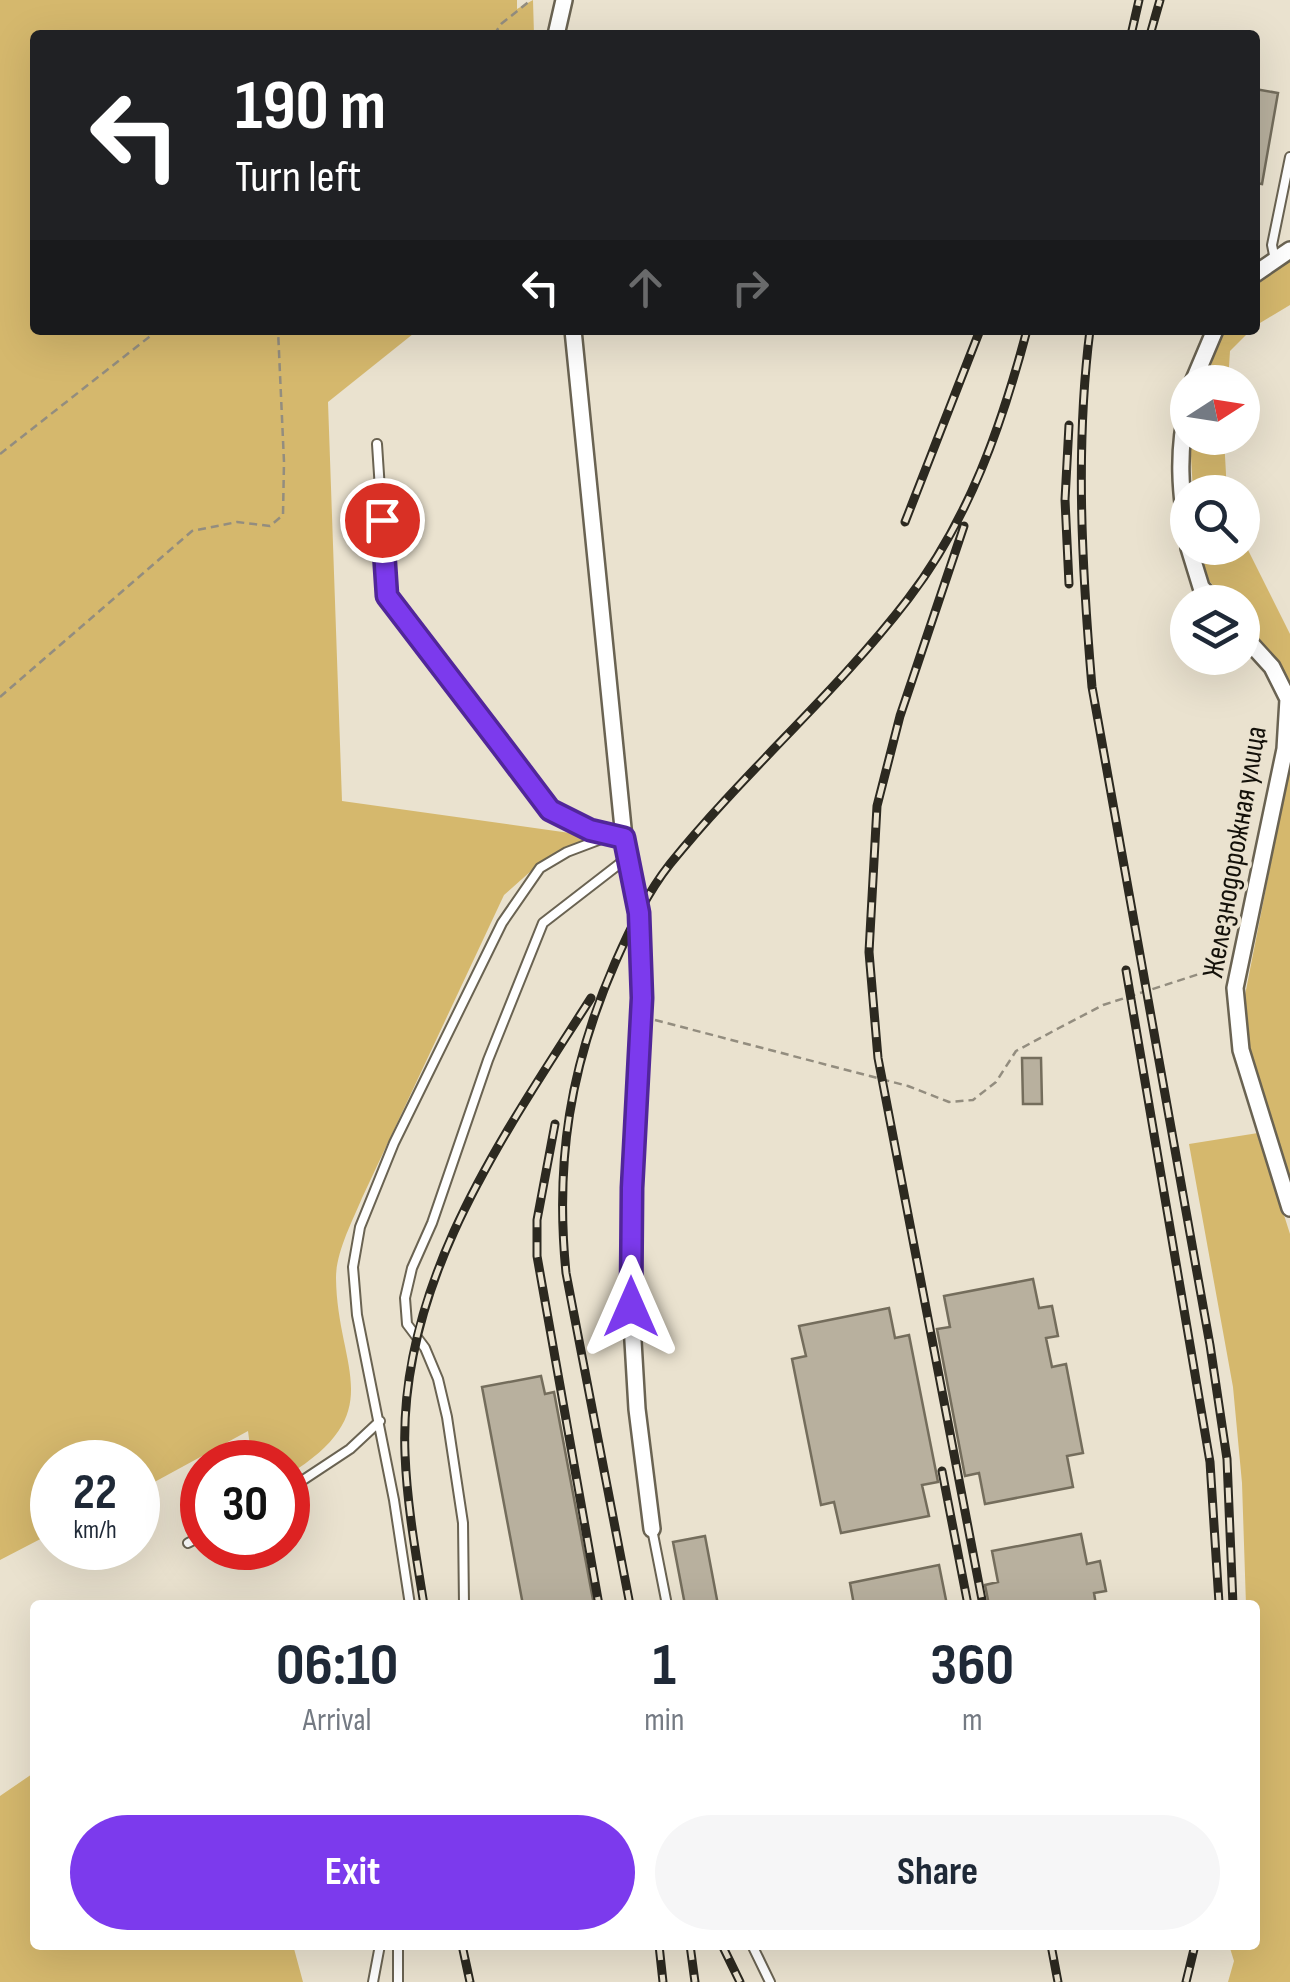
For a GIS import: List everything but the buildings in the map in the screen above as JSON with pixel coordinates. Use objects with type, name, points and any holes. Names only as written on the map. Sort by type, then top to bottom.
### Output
[{"type":"street","points":[[557,30],[564,0]]},
{"type":"street","points":[[1260,270],[1290,250]]},
{"type":"street","points":[[573,335],[618,836],[639,913],[641,1016],[632,1188],[631,1307],[637,1409],[652,1529]]},
{"type":"street","points":[[1200,365],[1213,335]]},
{"type":"street","name":"Железнодорожная улица","points":[[1260,654],[1272,667],[1288,699],[1284,749],[1235,988],[1241,1050],[1290,1208]]},
{"type":"lane","points":[[1274,260],[1272,245],[1290,157]]},
{"type":"lane","points":[[378,444],[387,596],[550,810],[590,830],[618,836]]},
{"type":"lane","points":[[409,1600],[380,1421],[357,1315],[353,1266],[360,1227],[394,1144],[510,910],[540,868],[567,852],[618,836]]},
{"type":"lane","points":[[464,1600],[464,1523],[447,1417],[438,1378],[425,1348],[407,1324],[405,1298],[412,1268],[432,1224],[488,1060],[543,922],[627,858]]},
{"type":"lane","points":[[310,1476],[350,1450],[380,1421]]},
{"type":"lane","points":[[652,1529],[666,1600]]},
{"type":"lane","points":[[372,1982],[379,1950]]},
{"type":"lane","points":[[398,1950],[398,1982]]},
{"type":"lane","points":[[754,1950],[770,1982]]},
{"type":"path","points":[[497,30],[531,0]]},
{"type":"path","points":[[0,454],[152,335]]},
{"type":"path","points":[[0,697],[192,531],[237,522],[270,526],[283,515],[278,335]]},
{"type":"path","points":[[641,1016],[908,1086],[949,1102],[973,1100],[996,1082],[1016,1051],[1102,1005],[1240,962]]},
{"type":"shaded area","points":[[0,0],[517,0],[517,9],[533,0],[534,30],[30,30],[30,335],[412,335],[328,402],[342,801],[591,836],[531,871],[504,895],[349,1227],[336,1278],[351,1387],[349,1409],[339,1430],[310,1459],[310,1440],[249,1440],[248,1431],[232,1440],[180,1440],[180,1468],[160,1479],[160,1440],[30,1440],[30,1544],[0,1560]]},
{"type":"shaded area","points":[[1290,259],[1290,305],[1260,323],[1260,279]]},
{"type":"shaded area","points":[[1220,335],[1246,335],[1230,351],[1229,365],[1211,365]]},
{"type":"shaded area","points":[[1191,455],[1225,455],[1226,475],[1192,475]]},
{"type":"shaded area","points":[[1201,565],[1256,565],[1290,634],[1290,689],[1277,660],[1260,640],[1260,585],[1213,585],[1202,573]]},
{"type":"shaded area","points":[[1290,766],[1290,1195],[1247,1054],[1245,995]]},
{"type":"shaded area","points":[[1258,1133],[1290,1234],[1290,1982],[1228,1982],[1234,1961],[1231,1950],[1260,1950],[1260,1600],[1246,1600],[1242,1483],[1233,1387],[1189,1144]]},
{"type":"shaded area","points":[[30,1775],[30,1950],[294,1950],[303,1982],[0,1982],[0,1796]]},
{"type":"railway","points":[[1132,30],[1139,0]]},
{"type":"railway","points":[[1151,30],[1160,0]]},
{"type":"railway","points":[[905,522],[978,335]]},
{"type":"railway","points":[[629,1600],[566,1273],[565,1153],[587,1039],[621,950],[662,875],[880,634],[930,569],[981,470],[1026,335]]},
{"type":"railway","points":[[1089,335],[1082,508],[1092,687],[1210,1345],[1227,1459],[1233,1600]]},
{"type":"railway","points":[[1069,425],[1065,500],[1069,584]]},
{"type":"railway","points":[[964,526],[900,716],[877,806],[869,952],[878,1058],[982,1600]]},
{"type":"railway","points":[[1126,970],[1210,1462],[1219,1600]]},
{"type":"railway","points":[[423,1600],[405,1454],[407,1391],[419,1330],[462,1214],[524,1103],[591,998]]},
{"type":"railway","points":[[555,1124],[537,1220],[537,1256],[598,1600]]},
{"type":"railway","points":[[942,1471],[967,1600]]},
{"type":"railway","points":[[463,1950],[470,1982]]},
{"type":"railway","points":[[660,1950],[663,1982]]},
{"type":"railway","points":[[691,1950],[695,1982]]},
{"type":"railway","points":[[724,1950],[740,1982]]},
{"type":"railway","points":[[1052,1950],[1058,1982]]},
{"type":"railway","points":[[1186,1982],[1194,1950]]},
{"type":"route","points":[[382,520],[387,596],[550,810],[590,830],[624,838],[639,913],[642,998],[632,1188],[631,1307]]}]
